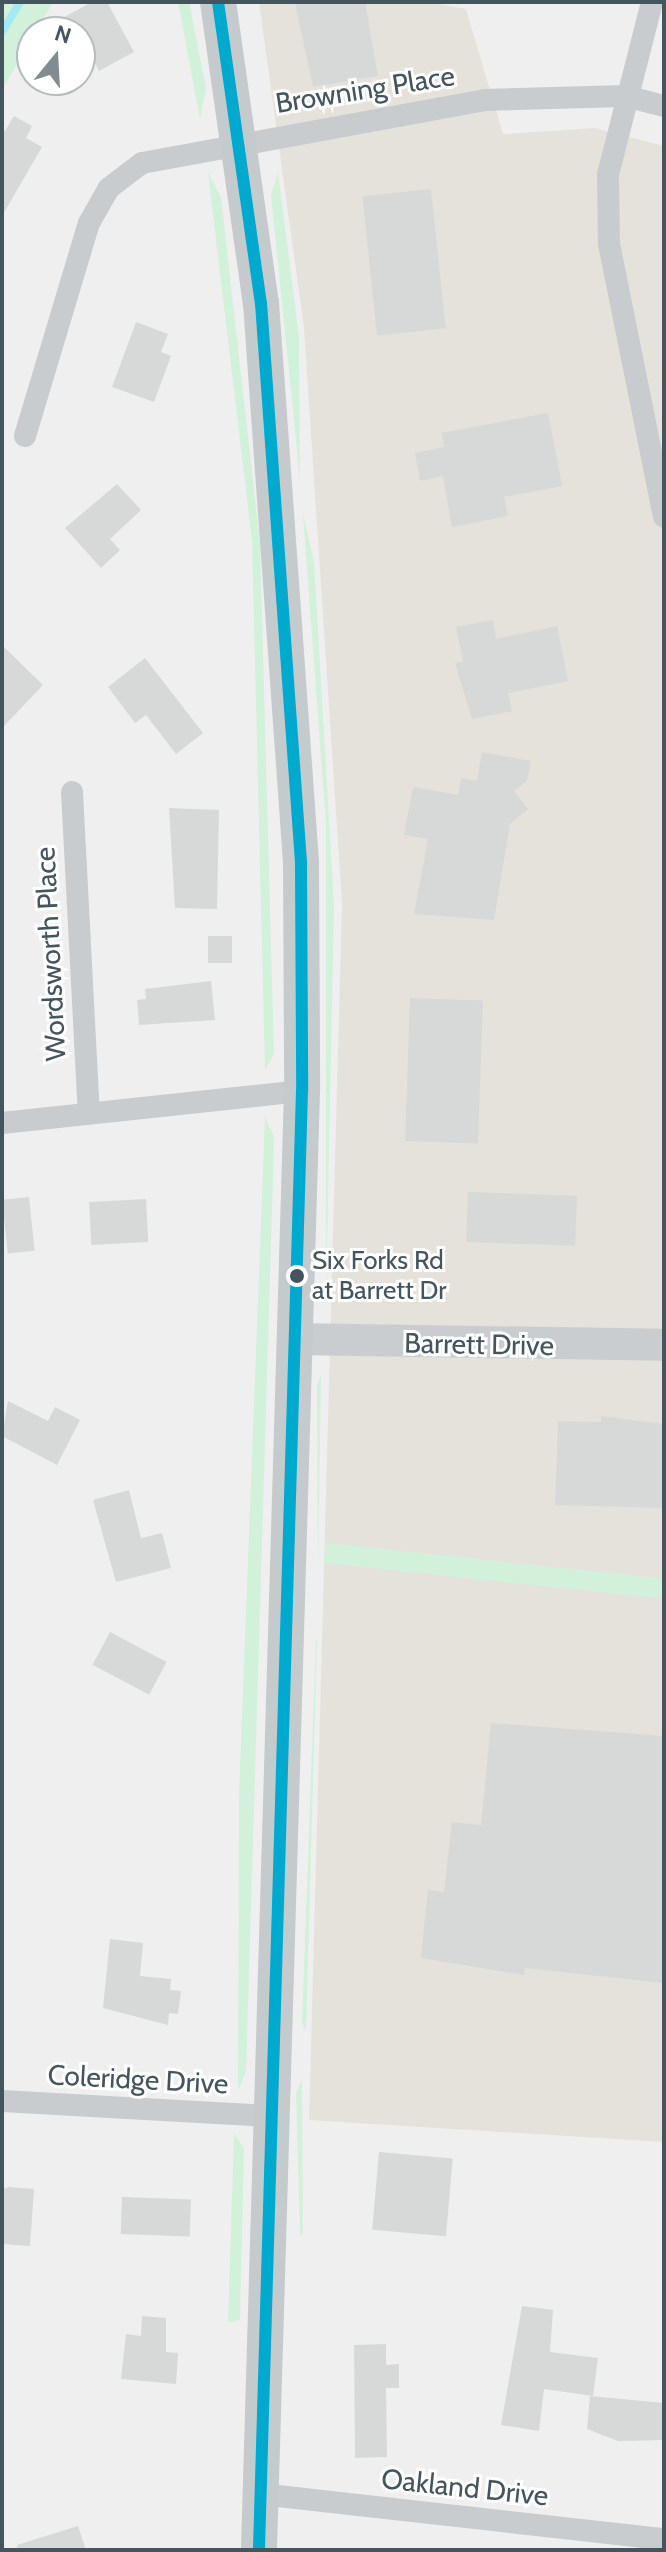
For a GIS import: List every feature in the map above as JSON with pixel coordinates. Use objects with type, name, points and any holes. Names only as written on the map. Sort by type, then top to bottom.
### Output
[{"type":"main road","points":[[218,2],[240,140],[291,660],[302,1091],[259,2550]]},
{"type":"street","points":[[652,2],[625,96],[608,174],[609,244],[664,517]]},
{"type":"street","name":"Browning Place","points":[[25,436],[80,243],[109,188],[142,163],[240,140],[485,100],[625,96],[664,106]]},
{"type":"street","name":"Wordsworth Place","points":[[72,792],[89,1112]]},
{"type":"street","points":[[2,1123],[302,1091]]},
{"type":"street","name":"Barrett Drive","points":[[295,1339],[664,1345]]},
{"type":"street","name":"Coleridge Drive","points":[[2,2101],[272,2116]]},
{"type":"street","name":"Oakland Drive","points":[[260,2494],[664,2539]]},
{"type":"shaded area","points":[[259,2],[428,2],[466,9],[503,134],[594,128],[664,146],[664,2142],[309,2120],[342,903],[304,328]]},
{"type":"green space","points":[[2,2],[53,2],[45,16],[16,16],[16,66],[2,90]]},
{"type":"green space","points":[[178,2],[189,2],[206,88],[200,119]]},
{"type":"green space","points":[[278,172],[299,336],[300,480],[271,195]]},
{"type":"green space","points":[[208,173],[221,197],[260,543],[274,1053],[265,1071],[252,541]]},
{"type":"green space","points":[[303,514],[314,561],[334,906],[326,1297],[326,825]]},
{"type":"green space","points":[[265,1117],[274,1137],[273,1179],[246,2072],[238,2090],[239,1794]]},
{"type":"green space","points":[[321,1375],[318,1576],[317,1385]]},
{"type":"green space","points":[[326,1543],[664,1579],[662,1598],[324,1563]]},
{"type":"green space","points":[[317,1640],[306,2031],[302,2023]]},
{"type":"green space","points":[[302,2080],[303,2234],[300,2236],[296,2093]]},
{"type":"green space","points":[[234,2133],[244,2149],[240,2320],[228,2322]]},
{"type":"building","points":[[92,2],[107,2],[134,52],[99,71],[96,65],[96,16],[66,16]]},
{"type":"building","points":[[295,2],[365,2],[378,76],[313,87]]},
{"type":"building","points":[[14,116],[32,126],[26,138],[42,147],[2,216],[2,136]]},
{"type":"building","points":[[431,189],[446,328],[377,335],[362,196]]},
{"type":"building","points":[[136,322],[168,334],[161,352],[171,356],[154,402],[112,387]]},
{"type":"building","points":[[548,413],[562,486],[504,497],[508,516],[452,527],[443,476],[420,481],[415,453],[444,447],[442,433]]},
{"type":"building","points":[[117,484],[141,510],[110,539],[120,550],[101,568],[65,528]]},
{"type":"building","points":[[493,620],[496,639],[557,626],[568,681],[508,693],[512,711],[472,719],[455,663],[463,662],[456,627]]},
{"type":"building","points":[[2,645],[43,685],[2,728]]},
{"type":"building","points":[[145,658],[203,733],[176,754],[146,715],[135,723],[108,687]]},
{"type":"building","points":[[482,752],[531,761],[527,781],[514,791],[528,809],[510,824],[494,920],[414,914],[428,839],[404,835],[413,787],[458,795],[461,778],[477,781]]},
{"type":"building","points":[[169,808],[219,810],[217,909],[175,908]]},
{"type":"building","points":[[208,936],[232,936],[232,963],[208,963]]},
{"type":"building","points":[[211,981],[215,1020],[139,1025],[137,1000],[146,999],[145,989]]},
{"type":"building","points":[[410,998],[483,1001],[478,1143],[405,1141]]},
{"type":"building","points":[[468,1192],[577,1196],[575,1246],[466,1242]]},
{"type":"building","points":[[29,1197],[35,1251],[8,1254],[2,1200]]},
{"type":"building","points":[[146,1199],[148,1242],[91,1245],[89,1202]]},
{"type":"building","points":[[8,1401],[48,1421],[55,1407],[80,1420],[57,1465],[2,1436]]},
{"type":"building","points":[[601,1416],[664,1424],[664,1508],[555,1505],[558,1421],[601,1422]]},
{"type":"building","points":[[129,1490],[141,1538],[162,1533],[171,1568],[116,1582],[93,1500]]},
{"type":"building","points":[[110,1632],[167,1662],[149,1695],[93,1665]]},
{"type":"building","points":[[491,1723],[664,1736],[664,1983],[525,1968],[524,1975],[421,1958],[428,1890],[444,1892],[452,1822],[481,1825]]},
{"type":"building","points":[[110,1939],[143,1943],[140,1976],[171,1979],[170,1990],[181,1991],[178,2014],[169,2013],[168,2025],[103,2008]]},
{"type":"building","points":[[379,2152],[453,2158],[446,2236],[372,2230]]},
{"type":"building","points":[[2,2189],[34,2189],[30,2246],[2,2244]]},
{"type":"building","points":[[122,2197],[191,2199],[190,2236],[121,2234]]},
{"type":"building","points":[[522,2306],[553,2310],[550,2352],[598,2358],[593,2396],[544,2389],[539,2431],[501,2425]]},
{"type":"building","points":[[142,2316],[166,2318],[166,2352],[178,2353],[176,2384],[121,2379],[126,2334],[141,2336]]},
{"type":"building","points":[[386,2344],[386,2365],[399,2364],[399,2388],[386,2388],[387,2457],[355,2458],[354,2345]]},
{"type":"building","points":[[590,2396],[664,2403],[664,2440],[618,2441],[587,2429]]},
{"type":"building","points":[[78,2526],[86,2550],[18,2550],[17,2545]]},
{"type":"waterway","points":[[2,32],[20,2]]},
{"type":"transit line","points":[[218,2],[261,303],[301,863],[302,1091],[259,2550]]},
{"type":"place","name":"Six Forks Rd at Barrett Dr","points":[[297,1276]]}]
